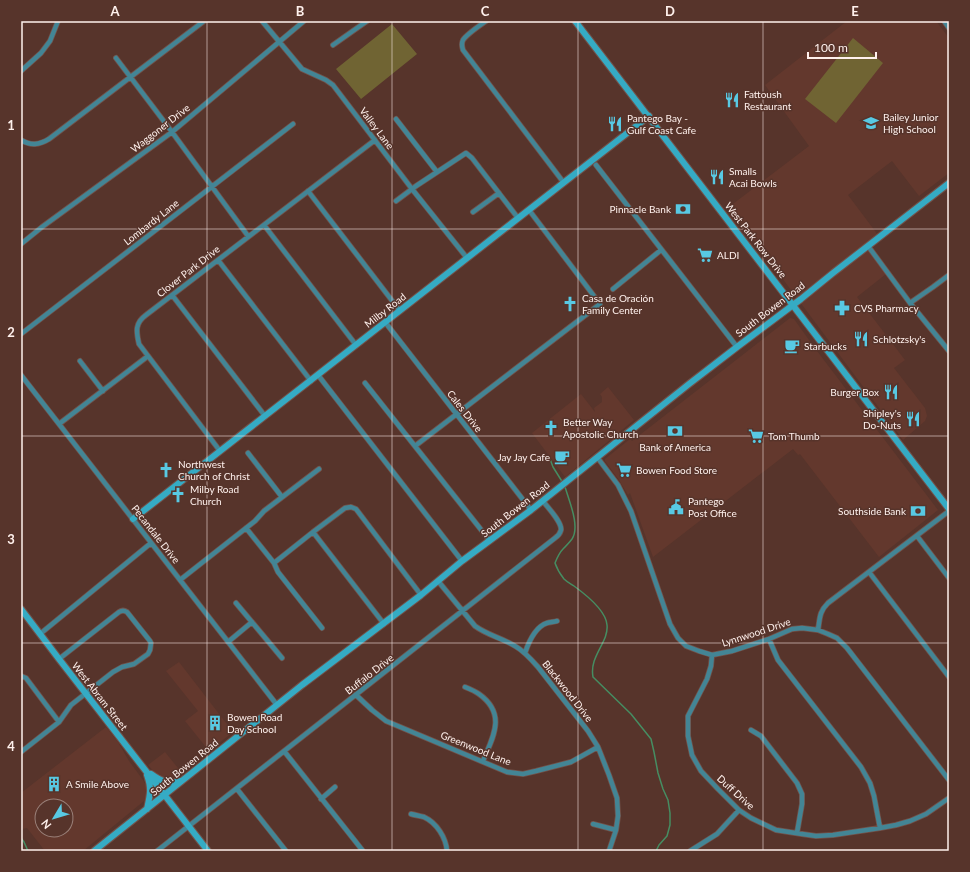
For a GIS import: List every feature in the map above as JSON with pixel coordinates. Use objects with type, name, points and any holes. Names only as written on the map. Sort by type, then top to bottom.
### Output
[{"type":"main road","name":"West Park Row Drive","points":[[575,21],[949,510]]},
{"type":"main road","name":"Milby Road","points":[[133,519],[649,116]]},
{"type":"main road","name":"South Bowen Road","points":[[94,851],[323,669],[384,624],[462,561],[543,501],[678,392],[793,305],[949,183]]},
{"type":"main road","name":"West Abram Street","points":[[21,609],[85,694],[208,851]]},
{"type":"main road","points":[[146,771],[159,780],[166,782],[172,783],[183,780]]},
{"type":"main road","points":[[146,771],[151,791],[147,809]]},
{"type":"street","points":[[21,71],[41,53],[50,41],[58,21]]},
{"type":"street","name":"Valley Lane","points":[[262,21],[302,69],[326,80],[333,85],[374,140],[467,258]]},
{"type":"street","name":"Waggoner Drive","points":[[21,244],[172,132],[304,21]]},
{"type":"street","points":[[333,45],[367,21]]},
{"type":"street","points":[[486,21],[466,36],[461,45],[463,50],[564,183]]},
{"type":"street","points":[[944,21],[949,28]]},
{"type":"street","points":[[21,140],[31,144],[45,141],[200,22]]},
{"type":"street","points":[[116,58],[248,236]]},
{"type":"street","points":[[396,119],[436,172]]},
{"type":"street","name":"Lombardy Lane","points":[[21,334],[293,124]]},
{"type":"street","name":"Clover Park Drive","points":[[220,451],[139,344],[137,337],[138,325],[141,319],[172,294],[374,140]]},
{"type":"street","points":[[396,201],[436,172],[464,154],[468,154],[518,218]]},
{"type":"street","points":[[596,165],[737,347]]},
{"type":"street","points":[[308,191],[400,311]]},
{"type":"street","points":[[473,212],[499,193]]},
{"type":"street","points":[[415,446],[600,304],[529,210]]},
{"type":"street","points":[[264,225],[356,345]]},
{"type":"street","points":[[868,246],[910,303],[949,351]]},
{"type":"street","points":[[612,289],[662,250]]},
{"type":"street","points":[[218,260],[311,380]]},
{"type":"street","points":[[910,303],[949,275]]},
{"type":"street","points":[[172,294],[266,416]]},
{"type":"street","name":"Cales Drive","points":[[385,322],[531,510]]},
{"type":"street","points":[[59,424],[148,356]]},
{"type":"street","points":[[80,361],[103,391]]},
{"type":"street","name":"Pecandale Drive","points":[[21,375],[277,705]]},
{"type":"street","points":[[318,375],[462,561]]},
{"type":"street","points":[[365,383],[490,541]]},
{"type":"street","points":[[248,452],[282,497]]},
{"type":"street","name":"Lynnwood Drive","points":[[597,457],[618,485],[631,511],[670,625],[678,638],[686,646],[699,652],[712,655],[732,651],[792,630],[809,628],[837,638],[847,648],[949,780]]},
{"type":"street","points":[[180,580],[318,469]]},
{"type":"street","name":"Buffalo Drive","points":[[157,851],[555,538],[561,532],[561,526],[543,501]]},
{"type":"street","points":[[274,564],[313,532],[346,508],[351,507],[356,509],[421,595]]},
{"type":"street","points":[[818,630],[823,608],[949,510]]},
{"type":"street","points":[[246,528],[322,628]]},
{"type":"street","points":[[313,532],[384,624]]},
{"type":"street","points":[[917,536],[949,578]]},
{"type":"street","points":[[40,634],[151,543]]},
{"type":"street","points":[[869,572],[949,677]]},
{"type":"street","name":"Blackwood Drive","points":[[438,581],[462,611],[482,632],[515,646],[525,653],[538,667],[588,731],[598,747],[617,798],[618,816],[616,830],[609,851]]},
{"type":"street","points":[[236,603],[282,658]]},
{"type":"street","points":[[21,752],[59,722],[71,705],[85,694],[122,667],[134,664],[148,654],[151,647],[150,641],[125,610],[119,612],[59,660]]},
{"type":"street","points":[[525,653],[528,643],[536,630],[545,624],[557,621]]},
{"type":"street","points":[[228,642],[252,622]]},
{"type":"street","points":[[769,639],[778,660],[861,767],[870,783],[880,828]]},
{"type":"street","name":"Duff Drive","points":[[712,655],[707,680],[688,716],[688,736],[692,756],[701,771],[740,810],[751,818],[776,830],[816,836],[833,835],[880,828],[910,821],[926,814],[949,798]]},
{"type":"street","points":[[21,676],[26,678],[59,722]]},
{"type":"street","points":[[466,687],[479,694],[488,702],[494,712],[496,724],[494,734],[483,761]]},
{"type":"street","name":"Greenwood Lane","points":[[356,695],[386,721],[507,772],[523,774],[571,762],[598,747]]},
{"type":"street","points":[[751,730],[761,736],[797,783],[802,794],[802,804],[797,833]]},
{"type":"street","points":[[284,751],[363,851]]},
{"type":"street","points":[[321,799],[335,787]]},
{"type":"street","points":[[237,788],[286,851]]},
{"type":"street","points":[[690,851],[717,834],[740,810]]},
{"type":"street","points":[[411,814],[425,818],[436,826],[444,836],[447,851]]},
{"type":"street","points":[[593,824],[616,830]]},
{"type":"shaded area","points":[[847,21],[936,21],[949,38],[949,173],[919,196],[892,161],[848,195],[878,235],[864,245],[886,274],[857,297],[905,360],[894,368],[925,408],[927,416],[925,421],[903,440],[729,207],[809,146],[765,85]]},
{"type":"shaded area","points":[[392,24],[417,54],[361,99],[336,69]]},
{"type":"shaded area","points":[[853,38],[883,63],[836,123],[805,99]]},
{"type":"shaded area","points":[[790,318],[794,319],[938,510],[879,557],[800,454],[798,455],[793,449],[653,557],[630,493],[628,495],[605,459],[630,439],[632,441]]},
{"type":"shaded area","points":[[608,387],[634,420],[565,477],[532,433],[581,394],[595,412],[594,408],[602,402],[602,397],[600,394]]},
{"type":"shaded area","points":[[179,662],[233,732],[209,751],[185,721],[198,711],[166,671]]},
{"type":"shaded area","points":[[106,727],[118,742],[147,787],[148,792],[144,801],[83,851],[45,851],[35,838],[74,838],[74,798],[34,798],[34,837],[27,828],[22,829],[21,793]]},
{"type":"shaded area","points":[[165,752],[182,773],[172,779],[163,779],[148,765]]},
{"type":"waterway","points":[[550,459],[563,483]]},
{"type":"waterway","points":[[565,487],[574,515],[575,528],[572,539],[560,552],[555,563],[564,579],[594,603],[606,620],[607,631],[594,662],[593,677],[631,714],[651,739],[658,773],[668,800],[670,813],[670,825],[667,836],[656,851]]},
{"type":"waterway","points":[[21,838],[28,851]]},
{"type":"place","name":"Fattoush Restaurant","points":[[732,100]]},
{"type":"place","name":"Bailey Junior High School","points":[[871,123]]},
{"type":"place","name":"Pantego Bay - Gulf Coast Cafe","points":[[615,124]]},
{"type":"place","name":"Smalls Acai Bowls","points":[[717,177]]},
{"type":"place","name":"Pinnacle Bank","points":[[683,209]]},
{"type":"place","name":"ALDI","points":[[705,255]]},
{"type":"place","name":"Casa de Oración Family Center","points":[[570,304]]},
{"type":"place","name":"CVS Pharmacy","points":[[842,308]]},
{"type":"place","name":"Schlotzsky's","points":[[861,339]]},
{"type":"place","name":"Starbucks","points":[[792,346]]},
{"type":"place","name":"Burger Box","points":[[891,392]]},
{"type":"place","name":"Shipley's Do-Nuts","points":[[913,419]]},
{"type":"place","name":"Better Way Apostolic Church","points":[[551,428]]},
{"type":"place","name":"Bank of America","points":[[675,431]]},
{"type":"place","name":"Tom Thumb","points":[[756,436]]},
{"type":"place","name":"Jay Jay Cafe","points":[[562,457]]},
{"type":"place","name":"Northwest Church of Christ","points":[[166,470]]},
{"type":"place","name":"Bowen Food Store","points":[[624,470]]},
{"type":"place","name":"Milby Road Church","points":[[178,495]]},
{"type":"place","name":"Pantego Post Office","points":[[676,507]]},
{"type":"place","name":"Southside Bank","points":[[918,511]]},
{"type":"place","name":"Bowen Road Day School","points":[[215,723]]},
{"type":"place","name":"A Smile Above","points":[[54,784]]}]
